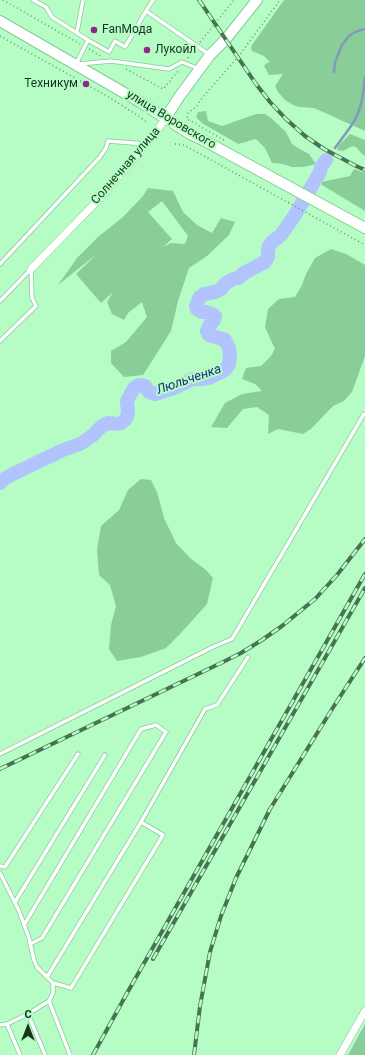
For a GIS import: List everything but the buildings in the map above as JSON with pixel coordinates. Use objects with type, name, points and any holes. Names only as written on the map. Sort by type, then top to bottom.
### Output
[{"type":"main road","name":"Солнечная улица","points":[[165,119],[179,97],[210,55],[226,39],[257,0]]},
{"type":"main road","name":"улица Воровского","points":[[0,21],[140,102],[190,134],[206,136],[365,228]]},
{"type":"street","name":"Солнечная улица","points":[[31,269],[102,196],[165,119]]},
{"type":"street","points":[[340,1055],[365,1011]]},
{"type":"lane","points":[[35,0],[46,7],[52,17],[109,52],[115,42],[125,47],[153,0]]},
{"type":"lane","points":[[77,32],[83,0]]},
{"type":"lane","points":[[146,11],[210,55]]},
{"type":"lane","points":[[76,65],[88,40]]},
{"type":"lane","points":[[76,65],[111,61],[168,69],[182,62],[200,70]]},
{"type":"lane","points":[[0,264],[100,157],[106,148],[108,141],[146,144]]},
{"type":"lane","points":[[0,301],[31,269]]},
{"type":"lane","points":[[0,341],[36,306],[32,298],[31,269]]},
{"type":"lane","points":[[0,754],[215,646],[232,639],[364,414]]},
{"type":"lane","points":[[47,977],[141,822],[205,709],[217,705],[248,657]]},
{"type":"lane","points":[[24,925],[141,729],[156,725],[166,732],[42,938],[30,944]]},
{"type":"lane","points":[[0,866],[5,867],[78,754]]},
{"type":"lane","points":[[15,902],[105,755]]},
{"type":"lane","points":[[0,873],[15,902],[37,967],[53,983],[71,988],[163,834],[141,822]]},
{"type":"lane","points":[[0,1025],[7,1024],[28,1014],[49,1001],[53,983]]},
{"type":"lane","points":[[49,1001],[70,1055]]},
{"type":"lane","points":[[28,1014],[45,1055]]},
{"type":"lane","points":[[7,1024],[20,1055]]},
{"type":"path","points":[[206,136],[187,119],[188,113],[196,107],[238,57],[280,0]]},
{"type":"path","points":[[0,36],[107,96],[148,123]]},
{"type":"path","points":[[175,144],[184,145],[365,245]]},
{"type":"green space","points":[[284,0],[365,0],[365,131],[314,108],[299,107],[285,100],[275,86],[283,74],[269,75],[264,66],[270,62],[264,56],[252,51],[252,45]]},
{"type":"green space","points":[[206,111],[208,121],[222,126],[256,114],[265,114],[286,132],[292,144],[309,154],[316,164],[303,167],[292,167],[272,163],[265,148],[256,139],[238,144],[202,123],[196,117],[198,112]]},
{"type":"green space","points":[[350,134],[365,140],[365,156],[356,147],[352,146],[343,151],[337,150],[338,146]]},
{"type":"green space","points":[[354,169],[365,173],[365,211],[322,185],[322,182],[350,176]]},
{"type":"green space","points":[[148,188],[173,191],[183,212],[197,225],[212,233],[221,218],[235,222],[229,235],[207,256],[189,268],[178,301],[171,331],[143,375],[124,377],[111,363],[111,351],[126,342],[147,317],[142,302],[128,313],[124,320],[112,314],[107,302],[113,292],[101,303],[76,274],[98,253],[58,285],[77,258],[98,237],[123,217],[143,196]],"holes":[[[162,201],[188,236],[185,244],[171,243],[163,247],[172,239],[148,212]]]},
{"type":"green space","points":[[331,249],[346,254],[365,265],[365,356],[352,392],[344,401],[333,406],[311,429],[303,434],[278,429],[268,434],[269,415],[257,407],[243,409],[227,428],[211,427],[225,403],[242,394],[262,391],[255,384],[242,379],[246,368],[261,366],[271,356],[275,349],[265,327],[268,309],[279,299],[295,297],[315,258]]},
{"type":"green space","points":[[141,479],[151,480],[157,492],[164,518],[176,543],[190,558],[206,570],[213,578],[207,604],[166,648],[141,657],[117,661],[109,649],[111,625],[116,606],[110,585],[99,575],[97,549],[101,526],[119,510],[128,490]]},
{"type":"green space","points":[[365,1024],[365,1055],[348,1055]]},
{"type":"waterway","points":[[334,72],[335,62],[342,45],[349,36],[355,32],[365,29]]},
{"type":"waterway","name":"Люльченка","points":[[335,148],[355,120],[360,108],[365,77]]},
{"type":"waterway","name":"Люльченка","points":[[0,483],[13,474],[63,450],[80,444],[108,423],[121,423],[126,419],[128,413],[127,401],[134,388],[139,385],[145,386],[149,392],[155,394],[174,388],[193,379],[209,378],[225,370],[229,364],[229,348],[225,340],[209,335],[207,331],[215,316],[206,312],[201,312],[197,309],[196,306],[199,298],[204,294],[221,289],[226,283],[238,278],[244,273],[265,262],[268,257],[269,246],[281,235],[295,215],[326,160]]},
{"type":"railway","points":[[199,0],[256,84],[286,119],[305,136],[324,149],[365,170]]},
{"type":"railway","points":[[0,769],[221,663],[262,640],[315,599],[337,575],[365,539]]},
{"type":"railway","points":[[93,1055],[365,574]]},
{"type":"railway","points":[[153,959],[365,588]]},
{"type":"railway","points":[[194,1055],[200,1006],[210,952],[221,916],[236,878],[270,809],[365,658]]},
{"type":"place","name":"FanМода","points":[[94,30]]},
{"type":"place","name":"Лукойл","points":[[147,50]]},
{"type":"place","name":"Техникум","points":[[86,84]]}]
